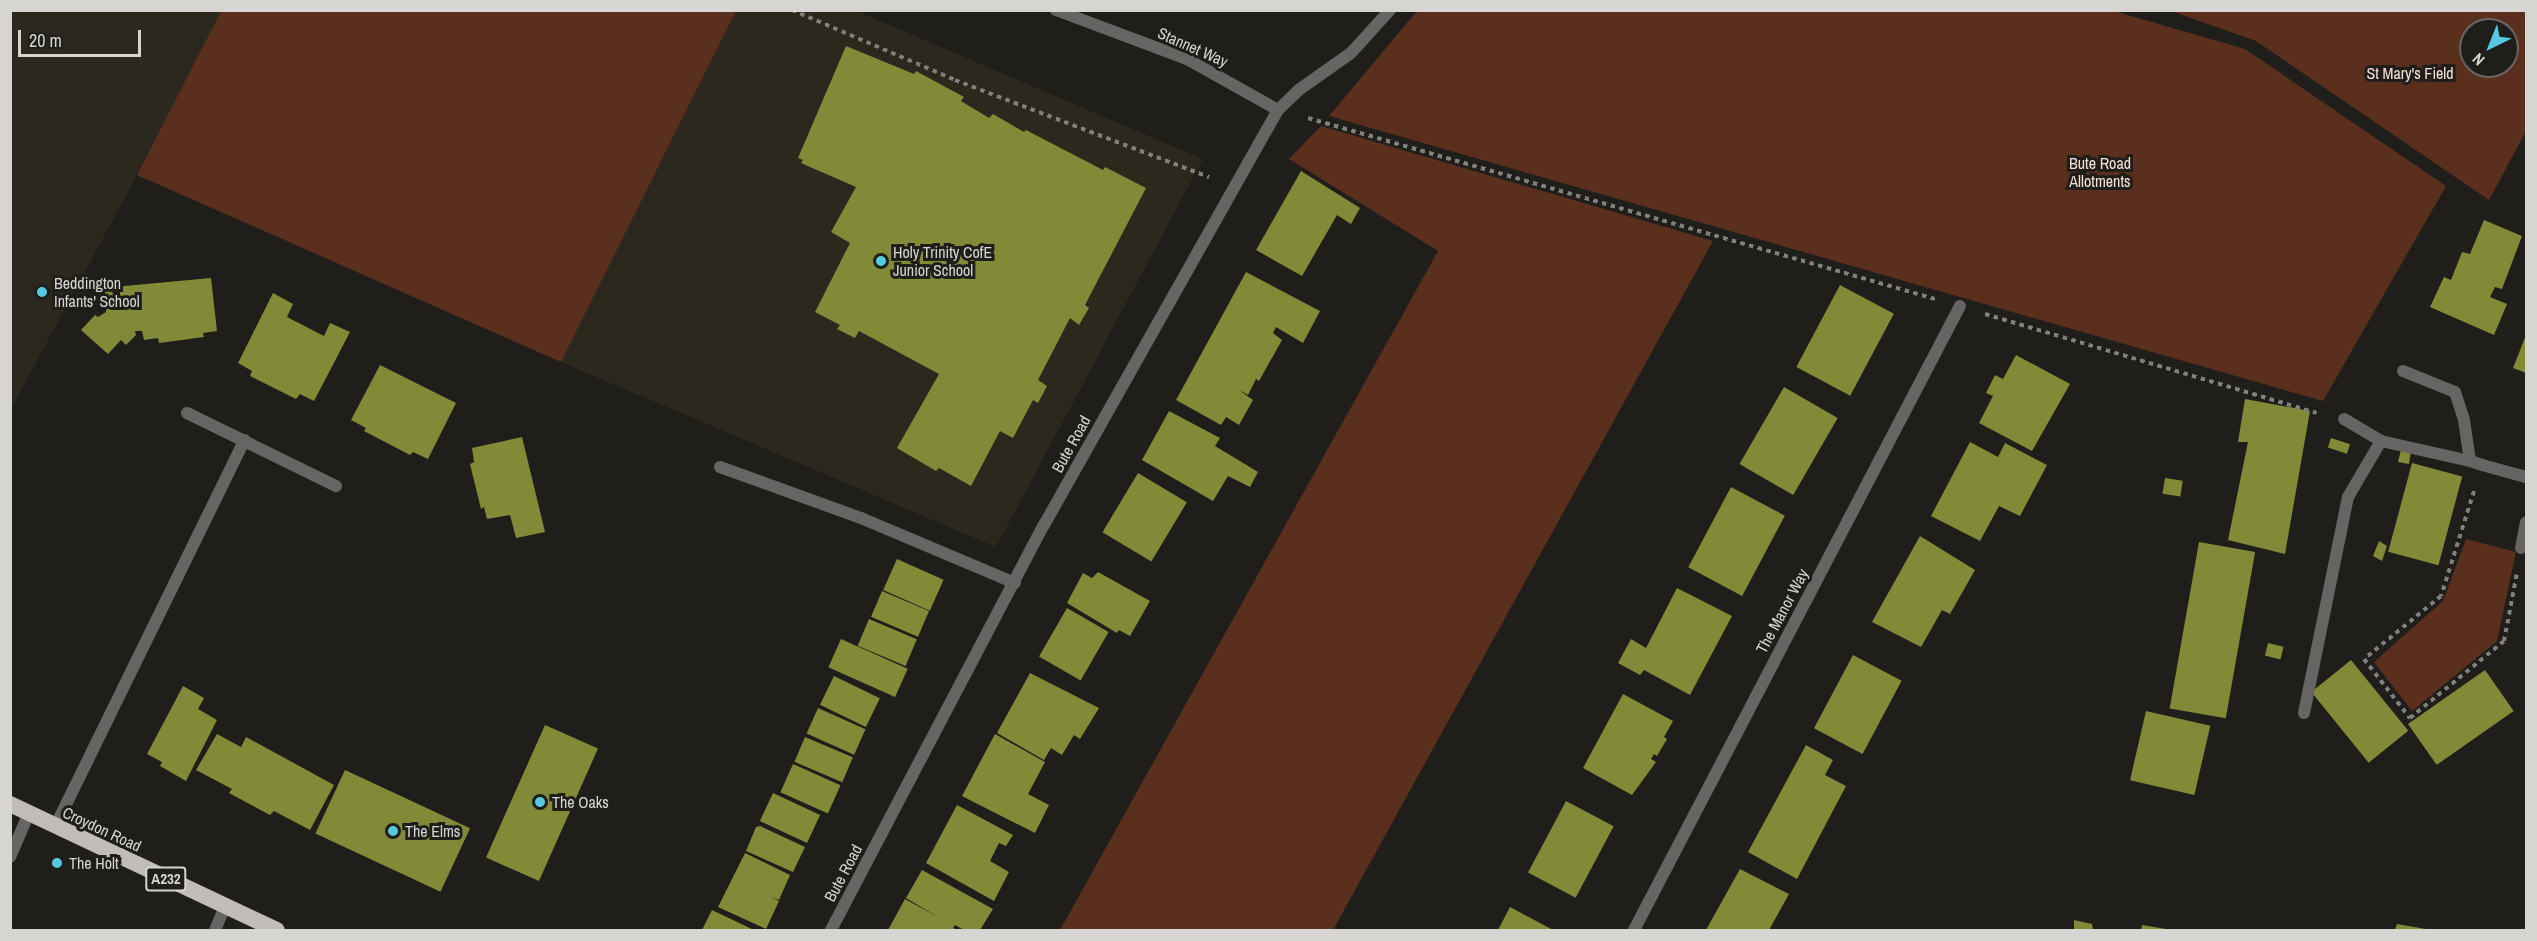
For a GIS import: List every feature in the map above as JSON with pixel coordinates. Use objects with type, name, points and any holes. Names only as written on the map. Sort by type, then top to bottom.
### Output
[{"type":"highway","name":"Croydon Road","points":[[10,804],[277,930]]},
{"type":"street","name":"Stannet Way","points":[[1056,10],[1187,59],[1278,110]]},
{"type":"street","name":"Bute Road","points":[[831,930],[1015,583],[1233,187],[1278,110],[1300,89],[1351,53],[1390,10]]},
{"type":"street","name":"The Manor Way","points":[[1634,930],[1960,306]]},
{"type":"street","points":[[2403,371],[2454,392],[2476,463]]},
{"type":"street","points":[[187,413],[336,486]]},
{"type":"street","points":[[2344,419],[2381,441],[2526,477]]},
{"type":"street","points":[[55,827],[245,440]]},
{"type":"street","points":[[2304,713],[2348,497],[2381,441]]},
{"type":"street","points":[[720,467],[861,518],[1015,583]]},
{"type":"street","points":[[2521,548],[2526,522]]},
{"type":"street","points":[[10,857],[29,813]]},
{"type":"street","points":[[215,930],[225,907]]},
{"type":"path","points":[[792,10],[955,80],[1233,187]]},
{"type":"path","points":[[1278,110],[2344,419]]},
{"type":"path","points":[[2476,463],[2441,596],[2364,659],[2409,718],[2504,641],[2521,548]]},
{"type":"shaded area","name":"Beddington Infants' School","points":[[11,11],[221,11],[137,175],[11,409]]},
{"type":"shaded area","name":"Holy Trinity CofE Junior School","points":[[736,11],[857,11],[1203,159],[996,547],[561,362]]},
{"type":"green space","points":[[221,11],[736,11],[561,362],[137,175]]},
{"type":"green space","name":"Bute Road Allotments","points":[[1417,11],[2114,11],[2245,49],[2446,186],[2323,401],[1329,116]]},
{"type":"green space","name":"St Mary's Field","points":[[2171,11],[2526,11],[2526,131],[2489,200],[2256,41]]},
{"type":"green space","points":[[1321,126],[1713,241],[1333,930],[1060,930],[1438,251],[1289,159]]},
{"type":"green space","points":[[2466,539],[2516,552],[2497,641],[2412,711],[2374,662],[2443,601]]},
{"type":"building","points":[[846,46],[914,74],[916,71],[964,97],[961,101],[989,118],[993,114],[1024,132],[1026,130],[1103,170],[1105,167],[1146,188],[1085,305],[1089,308],[1079,325],[1070,318],[1038,380],[1047,386],[1038,403],[1033,400],[1013,438],[1000,431],[971,486],[939,468],[936,471],[897,448],[939,374],[859,331],[855,338],[837,329],[840,325],[815,312],[850,243],[831,232],[856,187],[801,163],[803,160],[798,158]]},
{"type":"building","points":[[1301,171],[1360,208],[1351,224],[1337,215],[1302,276],[1256,250]]},
{"type":"building","points":[[2484,220],[2522,236],[2502,289],[2495,287],[2490,297],[2507,304],[2494,335],[2430,307],[2444,277],[2451,280],[2462,252],[2470,254]]},
{"type":"building","points":[[1246,272],[1320,311],[1303,343],[1276,327],[1273,333],[1282,340],[1259,381],[1256,379],[1248,395],[1239,390],[1253,400],[1239,425],[1226,417],[1221,425],[1176,400]]},
{"type":"building","points":[[211,278],[217,331],[203,333],[204,337],[159,343],[158,338],[144,340],[142,331],[135,331],[136,335],[126,345],[121,340],[108,354],[81,330],[95,315],[98,317],[106,312],[103,288]]},
{"type":"building","points":[[1840,285],[1894,314],[1850,396],[1796,367]]},
{"type":"building","points":[[273,293],[293,304],[287,317],[324,336],[330,323],[350,332],[314,401],[300,394],[296,399],[250,376],[252,371],[238,363]]},
{"type":"building","points":[[2526,335],[2526,373],[2513,368]]},
{"type":"building","points":[[2016,355],[2070,384],[2032,451],[1979,423],[1993,396],[1986,393],[1995,375],[2003,379]]},
{"type":"building","points":[[380,365],[456,403],[428,459],[413,452],[410,455],[364,431],[366,428],[351,420]]},
{"type":"building","points":[[1784,387],[1838,418],[1793,495],[1740,464]]},
{"type":"building","points":[[2245,399],[2310,411],[2285,554],[2228,540],[2248,442],[2238,442]]},
{"type":"building","points":[[1169,411],[1220,438],[1215,446],[1258,472],[1250,487],[1228,476],[1213,501],[1142,460]]},
{"type":"building","points":[[522,437],[545,532],[516,538],[510,515],[487,519],[484,507],[481,509],[470,464],[474,462],[472,448]]},
{"type":"building","points":[[2331,438],[2350,444],[2347,454],[2328,448]]},
{"type":"building","points":[[1970,442],[1998,457],[2005,443],[2047,465],[2020,516],[1999,506],[1980,541],[1931,516]]},
{"type":"building","points":[[2401,450],[2411,451],[2409,464],[2398,462]]},
{"type":"building","points":[[2412,463],[2462,476],[2438,565],[2388,552]]},
{"type":"building","points":[[1138,473],[1187,502],[1151,562],[1102,532]]},
{"type":"building","points":[[2165,478],[2183,481],[2180,497],[2162,494]]},
{"type":"building","points":[[1731,487],[1785,516],[1742,596],[1688,567]]},
{"type":"building","points":[[1920,536],[1975,570],[1950,614],[1942,610],[1921,647],[1872,622]]},
{"type":"building","points":[[2379,541],[2387,546],[2382,561],[2373,556]]},
{"type":"building","points":[[2199,542],[2255,552],[2226,718],[2170,708]]},
{"type":"building","points":[[897,559],[944,580],[930,611],[883,590]]},
{"type":"building","points":[[1098,572],[1150,601],[1130,636],[1119,630],[1117,633],[1067,603],[1083,573],[1092,578]]},
{"type":"building","points":[[1677,588],[1732,616],[1690,695],[1644,670],[1640,675],[1618,663],[1631,639],[1646,648]]},
{"type":"building","points":[[882,591],[929,611],[918,637],[871,617]]},
{"type":"building","points":[[1067,608],[1109,632],[1081,680],[1039,656]]},
{"type":"building","points":[[869,619],[917,639],[906,666],[858,646]]},
{"type":"building","points":[[841,639],[908,669],[895,697],[828,667]]},
{"type":"building","points":[[2268,643],[2284,647],[2280,659],[2265,656]]},
{"type":"building","points":[[1853,655],[1902,681],[1863,754],[1814,728]]},
{"type":"building","points":[[2351,660],[2408,731],[2369,763],[2311,692]]},
{"type":"building","points":[[2485,670],[2514,711],[2437,765],[2408,724]]},
{"type":"building","points":[[1030,673],[1099,708],[1080,739],[1074,735],[1062,755],[1051,748],[1044,760],[997,733]]},
{"type":"building","points":[[834,676],[880,698],[866,727],[820,705]]},
{"type":"building","points":[[183,686],[204,698],[198,709],[217,720],[186,781],[160,766],[162,762],[147,754]]},
{"type":"building","points":[[1623,694],[1673,721],[1664,737],[1667,739],[1657,756],[1654,754],[1651,759],[1656,762],[1632,795],[1583,768]]},
{"type":"building","points":[[818,708],[866,729],[854,755],[807,734]]},
{"type":"building","points":[[2146,711],[2210,726],[2194,795],[2130,780]]},
{"type":"building","name":"The Oaks","points":[[545,725],[598,749],[539,881],[486,857]]},
{"type":"building","points":[[217,734],[241,747],[246,737],[334,785],[310,830],[274,811],[270,815],[229,793],[232,789],[196,770]]},
{"type":"building","points":[[995,734],[1045,762],[1028,794],[1049,805],[1035,833],[962,796]]},
{"type":"building","points":[[805,737],[853,757],[842,782],[794,762]]},
{"type":"building","points":[[1806,745],[1833,760],[1825,775],[1846,786],[1797,879],[1748,852]]},
{"type":"building","points":[[793,764],[841,785],[828,813],[780,792]]},
{"type":"building","name":"The Elms","points":[[345,770],[470,828],[440,892],[315,833]]},
{"type":"building","points":[[773,793],[820,815],[807,843],[760,821]]},
{"type":"building","points":[[1566,801],[1614,826],[1576,898],[1528,873]]},
{"type":"building","points":[[957,805],[1013,835],[1006,846],[999,843],[990,861],[1009,872],[994,901],[926,863]]},
{"type":"building","points":[[760,826],[805,847],[793,872],[746,851],[756,827]]},
{"type":"building","points":[[745,853],[790,875],[779,900],[771,897],[779,901],[766,929],[718,907]]},
{"type":"building","points":[[1740,869],[1789,894],[1769,930],[1706,930]]},
{"type":"building","points":[[922,870],[993,909],[980,930],[964,930],[955,925],[953,928],[957,930],[888,930],[905,899],[938,917],[906,898]]},
{"type":"building","points":[[1510,907],[1553,930],[1498,930]]},
{"type":"building","points":[[712,910],[754,930],[702,930]]},
{"type":"building","points":[[2074,920],[2092,924],[2093,930],[2074,930]]},
{"type":"building","points":[[2397,924],[2426,929],[2426,930],[2395,930]]},
{"type":"building","points":[[2142,925],[2166,929],[2166,930],[2141,930]]},
{"type":"place","name":"Holy Trinity CofE Junior School","points":[[881,261]]},
{"type":"place","name":"Beddington Infants' School","points":[[42,292]]},
{"type":"place","name":"The Oaks","points":[[540,802]]},
{"type":"place","name":"The Elms","points":[[393,831]]},
{"type":"place","name":"The Holt","points":[[57,863]]}]
